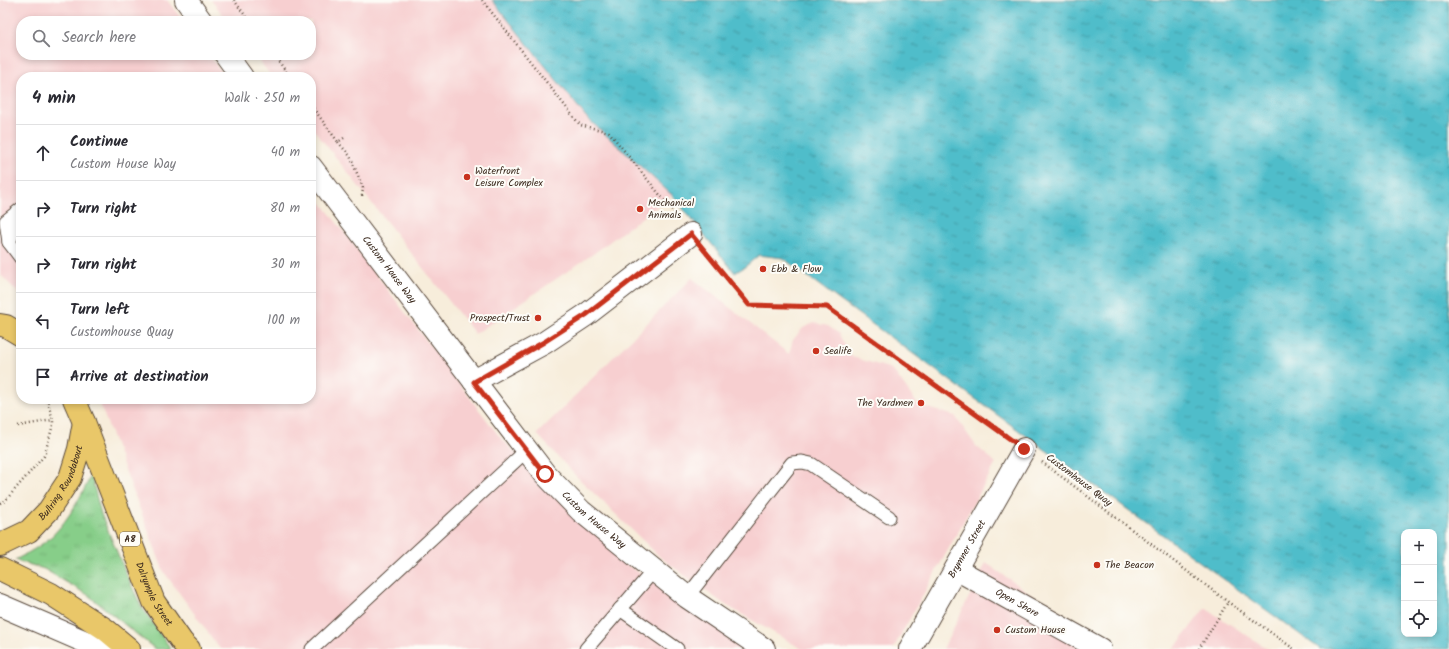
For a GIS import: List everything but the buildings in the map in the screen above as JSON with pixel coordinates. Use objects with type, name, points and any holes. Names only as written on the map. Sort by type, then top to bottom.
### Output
[{"type":"highway","points":[[76,404],[84,422]]},
{"type":"highway","name":"Bullring Roundabout","points":[[0,545],[29,531],[49,510],[70,478],[80,449],[84,422]]},
{"type":"highway","name":"Dalrymple Street","points":[[84,422],[154,602],[182,642],[189,649]]},
{"type":"highway","points":[[0,569],[51,594],[105,629],[129,649]]},
{"type":"street","points":[[186,0],[197,16]]},
{"type":"street","name":"Custom House Way","points":[[316,174],[545,474],[582,511],[687,597],[764,649]]},
{"type":"street","points":[[474,382],[544,342],[586,315],[691,234]]},
{"type":"street","name":"Brymner Street","points":[[910,649],[1024,449]]},
{"type":"street","name":"Open Shore","points":[[956,569],[1100,649]]},
{"type":"street","points":[[0,605],[102,649]]},
{"type":"lane","points":[[16,213],[6,221],[9,242],[16,251]]},
{"type":"lane","points":[[9,242],[16,227]]},
{"type":"lane","points":[[312,649],[527,450]]},
{"type":"lane","points":[[687,597],[792,463],[802,462],[811,464],[889,517]]},
{"type":"lane","points":[[586,649],[654,570]]},
{"type":"lane","points":[[620,609],[663,645],[677,649]]},
{"type":"path","points":[[234,0],[245,16]]},
{"type":"path","points":[[482,0],[580,125],[609,132],[691,234]]},
{"type":"path","points":[[278,60],[286,72]]},
{"type":"path","points":[[316,112],[350,156],[362,188],[362,197]]},
{"type":"path","points":[[338,142],[344,138]]},
{"type":"path","name":"Customhouse Quay","points":[[691,234],[749,305],[827,307],[1024,449],[1228,602],[1294,649]]},
{"type":"path","points":[[0,503],[5,501],[44,456],[53,426],[53,420],[48,404]]},
{"type":"path","points":[[18,426],[53,420]]},
{"type":"path","points":[[1200,649],[1228,602]]},
{"type":"shaded area","points":[[0,0],[167,0],[179,16],[16,16],[16,60],[213,60],[221,72],[16,72],[16,291],[0,274]]},
{"type":"shaded area","name":"Waterfront Leisure Complex","points":[[211,0],[492,0],[587,118],[672,195],[593,254],[475,334],[316,132],[316,72],[268,72],[259,60],[316,60],[316,16],[224,16]]},
{"type":"shaded area","points":[[316,196],[499,436],[627,565],[755,649],[220,649],[164,572],[100,404],[316,404]]},
{"type":"shaded area","points":[[692,278],[789,354],[793,340],[803,328],[814,323],[828,326],[838,333],[852,357],[892,369],[918,405],[955,416],[976,446],[996,463],[893,649],[802,649],[724,604],[661,558],[573,473],[537,434]]},
{"type":"shaded area","points":[[986,563],[1110,649],[943,649]]},
{"type":"shaded area","points":[[1205,608],[1268,649],[1174,649]]},
{"type":"green space","points":[[91,475],[101,514],[128,578],[141,606],[171,649],[155,649],[88,595],[44,569],[15,560],[30,552],[52,536],[74,507]]},
{"type":"water","points":[[492,0],[1449,0],[1449,649],[1320,649],[783,258],[759,255],[735,273],[672,195],[587,118]]},
{"type":"place","name":"Waterfront Leisure Complex","points":[[467,177]]},
{"type":"place","name":"Mechanical Animals","points":[[640,209]]},
{"type":"place","name":"Ebb & Flow","points":[[763,269]]},
{"type":"place","name":"Prospect/Trust","points":[[538,318]]},
{"type":"place","name":"Sealife","points":[[816,351]]},
{"type":"place","name":"The Yardmen","points":[[921,403]]},
{"type":"place","name":"The Beacon","points":[[1097,565]]},
{"type":"place","name":"Custom House","points":[[997,630]]},
{"type":"route","points":[[545,474],[474,382],[544,342],[586,315],[691,234],[749,305],[827,307],[1024,449]]}]
